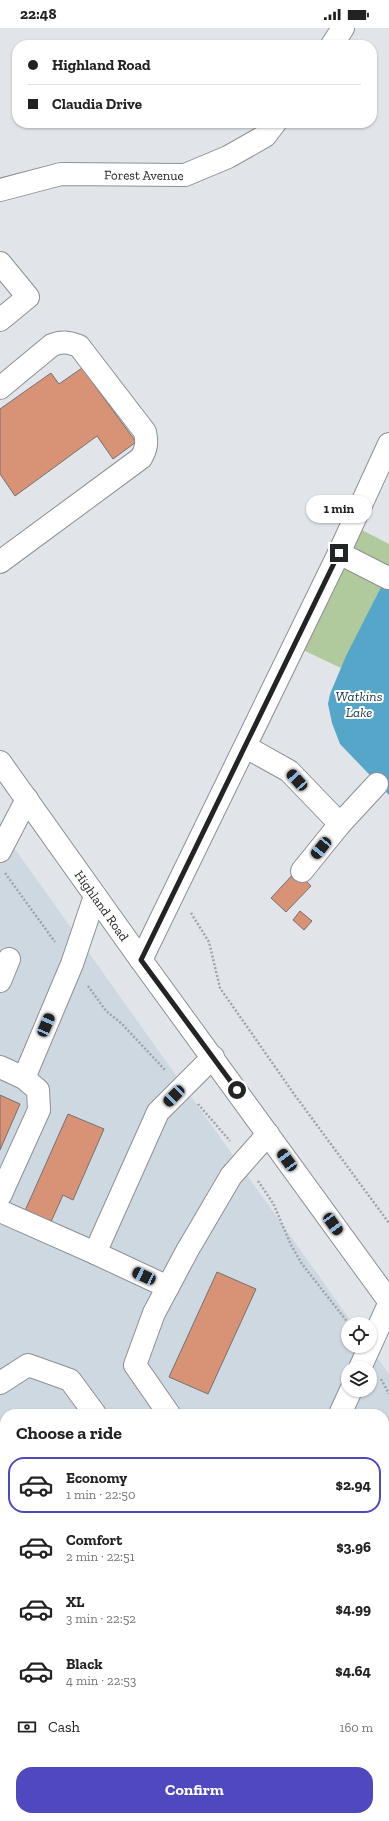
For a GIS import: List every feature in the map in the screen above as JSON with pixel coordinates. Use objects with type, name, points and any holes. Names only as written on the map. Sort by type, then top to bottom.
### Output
[{"type":"main road","points":[[335,40],[343,28]]},
{"type":"main road","name":"Forest Avenue","points":[[0,190],[61,174],[185,174],[228,157],[265,136],[271,128]]},
{"type":"main road","points":[[0,263],[28,297],[0,320]]},
{"type":"main road","points":[[0,388],[52,345],[61,342],[69,342],[79,346],[145,432],[147,441],[146,450],[141,458],[1,560]]},
{"type":"main road","points":[[141,960],[246,747],[339,553],[389,444]]},
{"type":"main road","points":[[339,553],[388,578]]},
{"type":"main road","points":[[246,747],[289,771],[340,824]]},
{"type":"main road","name":"Highland Road","points":[[0,762],[141,960],[213,1057],[389,1302]]},
{"type":"main road","points":[[302,872],[340,824],[377,784]]},
{"type":"main road","points":[[0,851],[27,799]]},
{"type":"main road","points":[[24,1078],[72,964],[95,896]]},
{"type":"main road","points":[[0,980],[9,959]]},
{"type":"main road","points":[[95,1253],[158,1112],[213,1057]]},
{"type":"main road","points":[[0,1067],[24,1078],[38,1090],[39,1110],[0,1196]]},
{"type":"main road","points":[[166,1409],[135,1365],[154,1314],[231,1176],[268,1134]]},
{"type":"main road","points":[[0,1211],[168,1287]]},
{"type":"main road","points":[[363,1361],[389,1302]]},
{"type":"main road","points":[[0,1383],[28,1365],[70,1380],[91,1409]]},
{"type":"main road","points":[[342,1409],[348,1397]]},
{"type":"path","points":[[175,891],[198,922],[209,942],[214,967],[223,993],[294,1094],[389,1223]]},
{"type":"shaded area","points":[[0,828],[348,1317],[341,1317],[341,1353],[374,1353],[389,1374],[389,1409],[0,1409]]},
{"type":"green space","points":[[360,529],[389,544],[389,578],[381,587],[341,668],[303,650]]},
{"type":"water","name":"Watkins Lake","points":[[389,578],[389,795],[340,744],[332,723],[328,704],[330,694],[346,656],[381,587]]},
{"type":"building","points":[[82,368],[136,442],[113,459],[97,436],[15,496],[0,474],[0,409],[51,373],[59,384]]},
{"type":"building","points":[[296,871],[311,886],[286,912],[271,898]]},
{"type":"building","points":[[300,911],[312,921],[304,930],[293,920]]},
{"type":"building","points":[[0,1095],[20,1104],[0,1150]]},
{"type":"building","points":[[68,1114],[104,1129],[73,1200],[63,1195],[50,1224],[24,1213]]},
{"type":"building","points":[[217,1272],[256,1289],[208,1394],[169,1377]]},
{"type":"route","points":[[237,1090],[141,960],[246,747],[339,553]]}]
